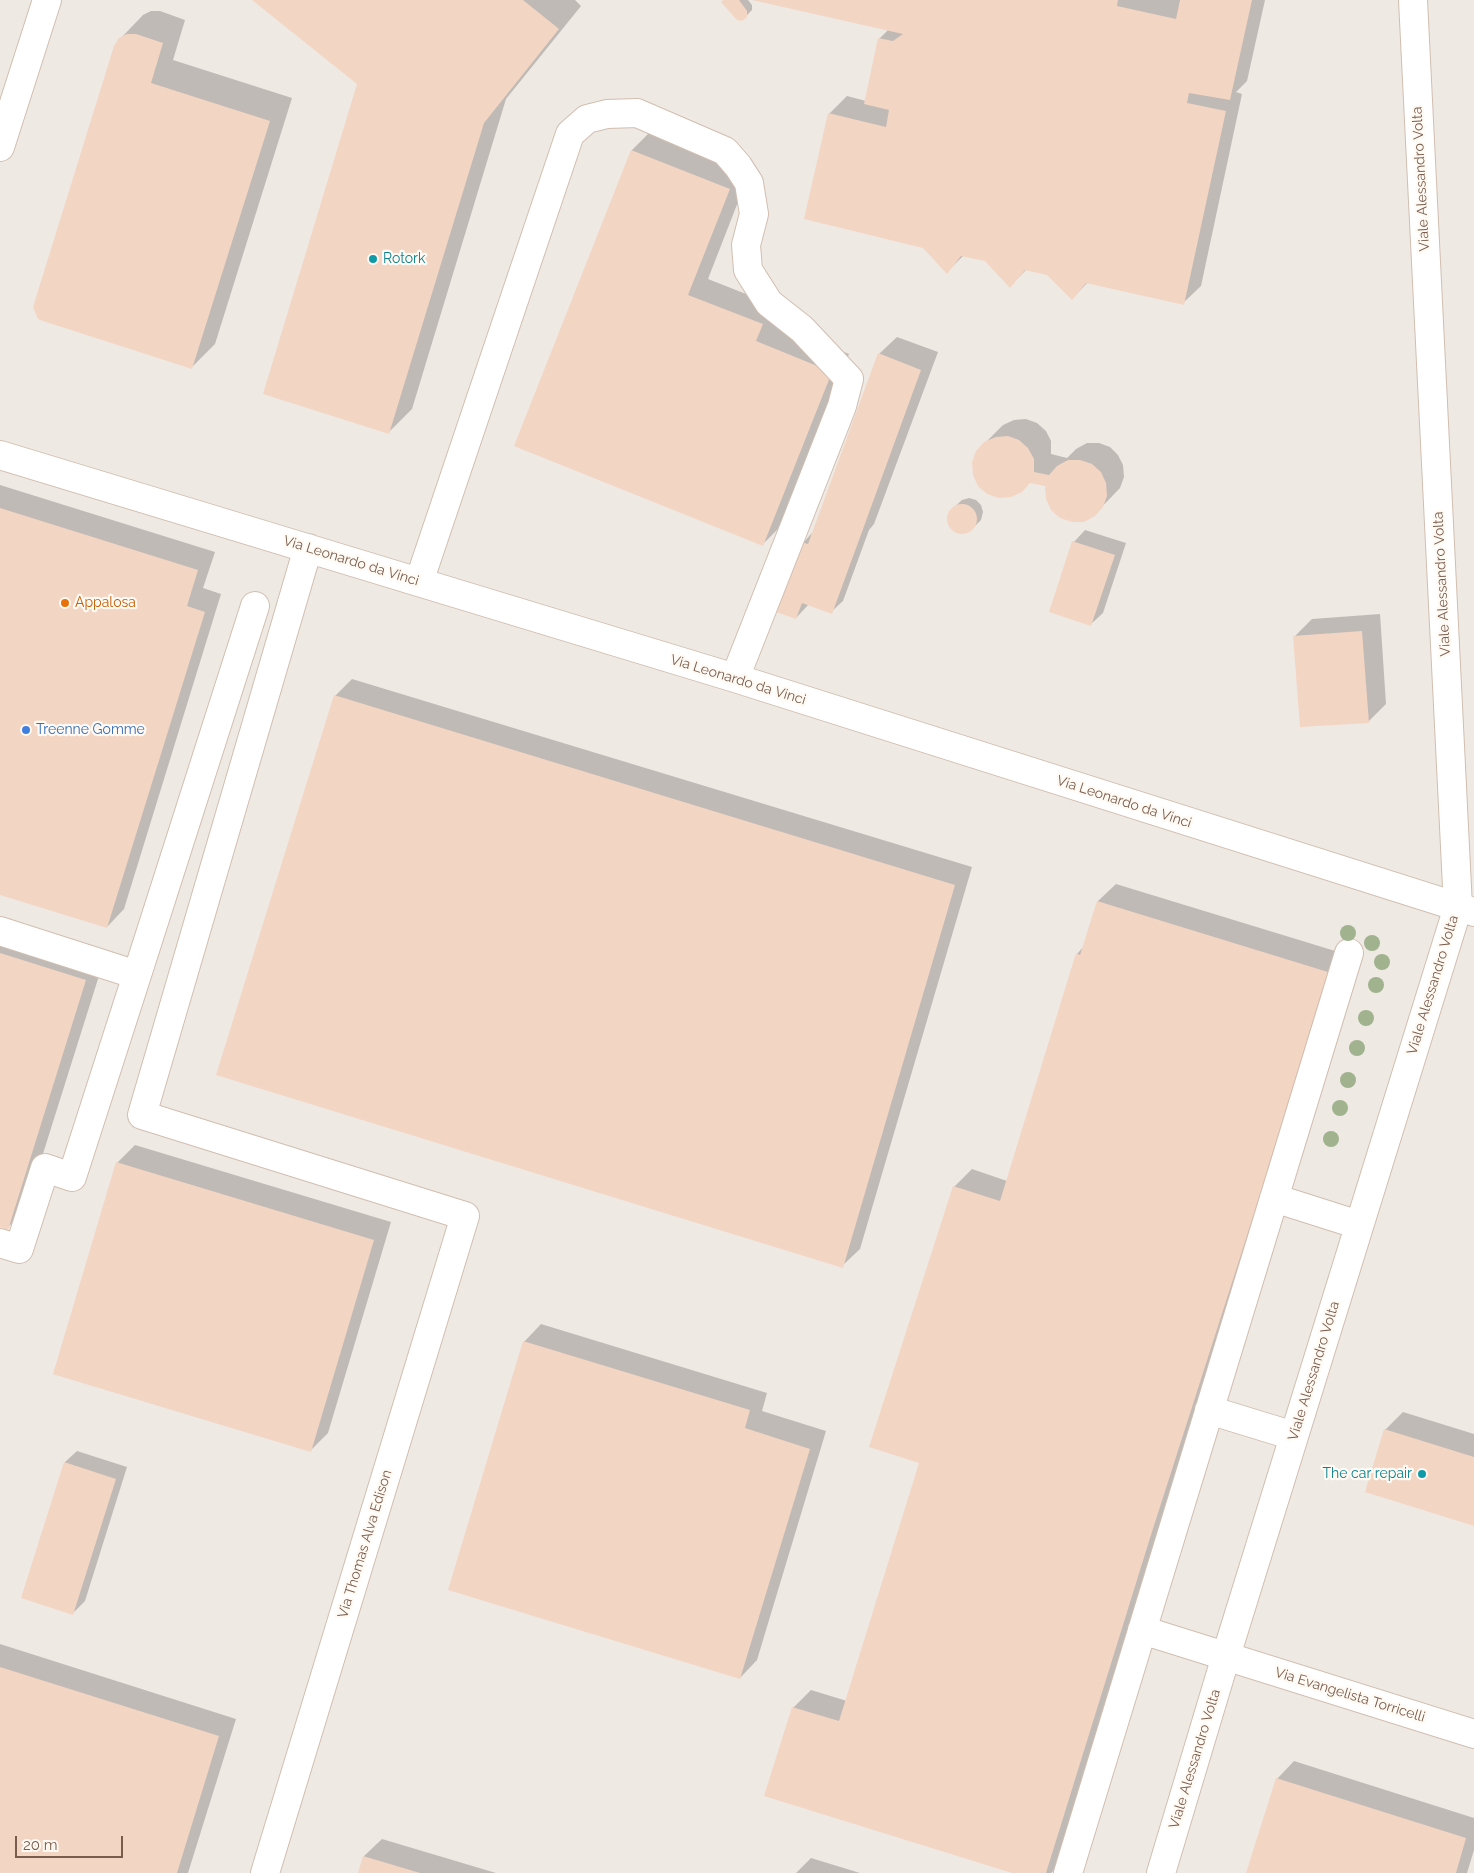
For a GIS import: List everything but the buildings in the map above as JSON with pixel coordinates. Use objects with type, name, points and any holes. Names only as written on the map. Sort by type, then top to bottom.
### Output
[{"type":"street","points":[[0,147],[47,0]]},
{"type":"street","name":"Viale Alessandro Volta","points":[[1161,1873],[1359,1224],[1466,910],[1412,0]]},
{"type":"street","points":[[419,582],[570,134],[587,119],[607,114],[637,113],[724,151],[738,166],[749,183],[754,214],[746,245],[748,270],[769,303],[802,329],[849,379],[842,406],[735,678]]},
{"type":"street","name":"Via Leonardo da Vinci","points":[[0,455],[735,678],[1466,910]]},
{"type":"street","name":"Via Thomas Alva Edison","points":[[265,1873],[465,1216],[142,1115],[308,548]]},
{"type":"street","points":[[0,1243],[19,1249],[45,1168],[72,1177],[255,606]]},
{"type":"street","points":[[0,930],[137,975]]},
{"type":"street","points":[[1068,1873],[1349,953]]},
{"type":"street","points":[[1274,1198],[1359,1224]]},
{"type":"street","points":[[1209,1410],[1294,1436]]},
{"type":"street","name":"Via Evangelista Torricelli","points":[[1142,1630],[1474,1734]]},
{"type":"shaded area","points":[[0,0],[1474,0],[1474,1873],[0,1873]]},
{"type":"place","name":"Rotork","points":[[373,259]]},
{"type":"place","name":"Appalosa","points":[[65,603]]},
{"type":"place","name":"Treenne Gomme","points":[[26,730]]},
{"type":"place","name":"The car repair","points":[[1422,1474]]}]
